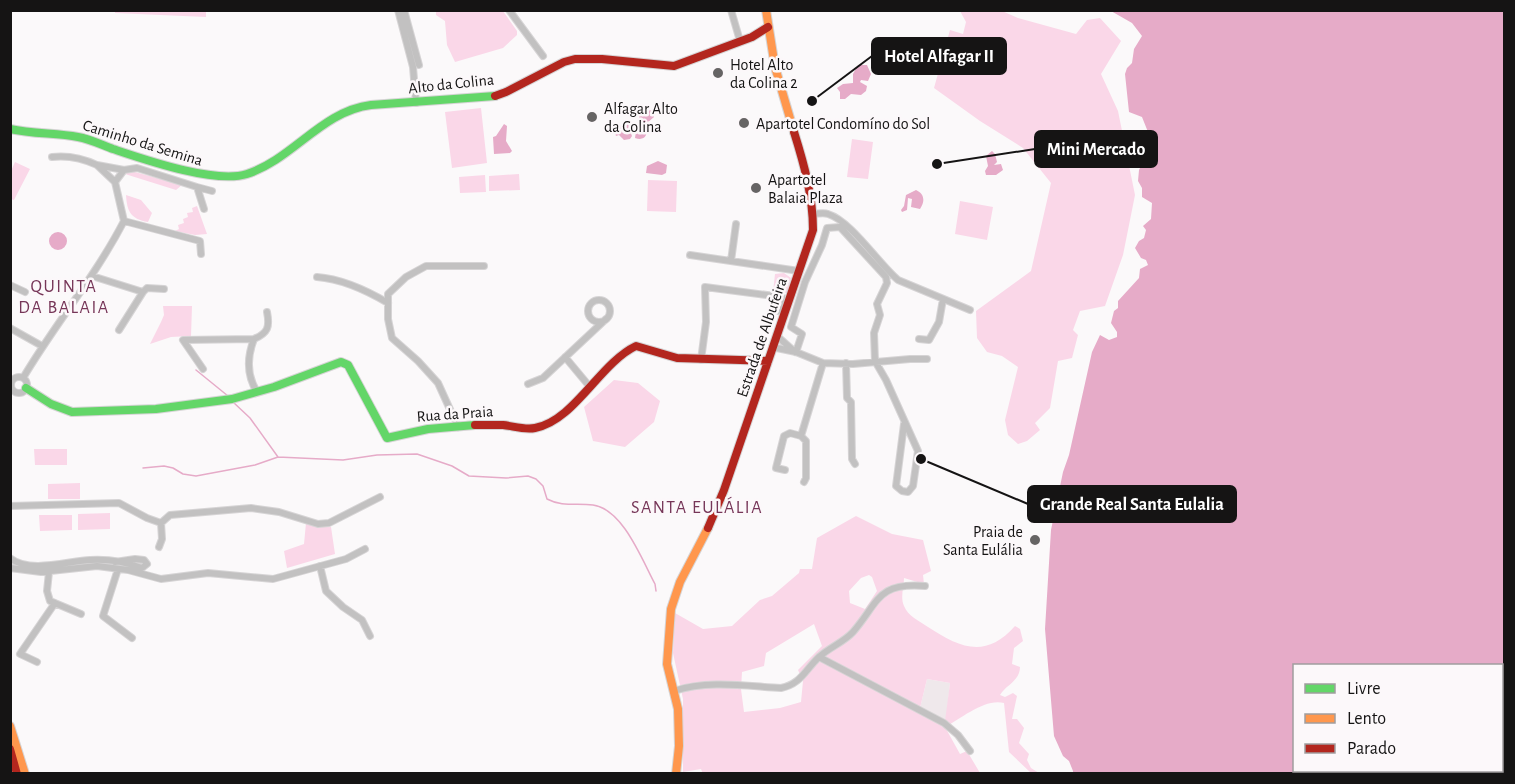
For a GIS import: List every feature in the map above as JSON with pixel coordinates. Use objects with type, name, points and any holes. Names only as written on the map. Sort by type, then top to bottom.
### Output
[{"type":"street","points":[[398,10],[413,67],[416,103]]},
{"type":"street","points":[[404,10],[419,65]]},
{"type":"street","points":[[508,10],[543,56]]},
{"type":"street","points":[[731,10],[740,41]]},
{"type":"street","name":"Estrada de Albufeira","points":[[676,774],[678,709],[667,664],[668,627],[675,595],[702,542],[724,490],[813,230],[813,214],[804,168],[783,98],[771,46],[766,10]]},
{"type":"street","name":"Alto da Colina","points":[[232,178],[273,161],[344,113],[370,105],[493,96],[575,59],[674,66],[752,37],[768,27]]},
{"type":"street","points":[[752,37],[771,46]]},
{"type":"street","name":"Caminho da Semina","points":[[10,129],[79,137],[119,151],[221,180],[232,178]]},
{"type":"street","points":[[52,158],[66,156],[124,170],[137,168],[212,191]]},
{"type":"street","points":[[10,372],[20,378],[27,384],[26,388],[20,392],[12,391],[12,382],[20,378],[92,276],[124,221],[115,182],[97,165]]},
{"type":"street","points":[[115,182],[124,170]]},
{"type":"street","points":[[197,187],[204,208]]},
{"type":"street","points":[[813,214],[826,213],[842,221],[898,280],[970,310]]},
{"type":"street","points":[[124,221],[200,241],[201,254]]},
{"type":"street","points":[[731,261],[736,224]]},
{"type":"street","points":[[796,352],[802,334],[791,327],[805,282],[827,228],[840,227],[886,277],[887,283],[877,304],[880,315],[874,333],[875,362],[886,380],[918,451],[913,486],[908,492],[896,486],[904,423]]},
{"type":"street","points":[[690,255],[799,271]]},
{"type":"street","points":[[458,427],[438,383],[392,338],[388,319],[388,294],[406,277],[426,266],[484,266]]},
{"type":"street","points":[[92,276],[142,292]]},
{"type":"street","points":[[317,277],[332,278],[369,291],[388,303]]},
{"type":"street","points":[[10,285],[26,292]]},
{"type":"street","points":[[701,360],[706,322],[705,287],[773,294],[782,297],[778,311]]},
{"type":"street","points":[[119,330],[142,292],[147,288],[164,289]]},
{"type":"street","points":[[919,339],[929,340],[939,322],[943,299]]},
{"type":"street","points":[[528,384],[543,378],[606,319],[609,314],[605,302],[598,300],[588,309],[593,325],[591,331]]},
{"type":"street","points":[[203,369],[183,340],[254,339],[264,335],[268,328],[267,312]]},
{"type":"street","points":[[592,320],[599,322],[606,319]]},
{"type":"street","points":[[10,328],[42,345]]},
{"type":"street","points":[[777,336],[796,352]]},
{"type":"street","points":[[254,339],[249,361],[250,378],[258,392]]},
{"type":"street","name":"Rua da Praia","points":[[26,388],[51,406],[67,412],[185,406],[258,392],[341,362],[348,365],[387,438],[419,429],[497,424],[540,427],[556,417],[590,387],[621,354],[636,346],[676,358],[768,361]]},
{"type":"street","points":[[772,347],[796,352],[823,363],[849,364],[927,359]]},
{"type":"street","points":[[565,357],[590,387]]},
{"type":"street","points":[[879,369],[885,361]]},
{"type":"street","points":[[801,436],[823,363]]},
{"type":"street","points":[[849,364],[879,369]]},
{"type":"street","points":[[849,364],[847,398],[851,402],[852,459],[855,464]]},
{"type":"street","points":[[785,470],[776,468],[784,436],[790,433],[801,436],[806,441],[806,478],[804,482]]},
{"type":"street","points":[[161,523],[170,515],[251,508],[279,512],[318,524],[329,523],[380,497]]},
{"type":"street","points":[[10,506],[119,503],[161,523]]},
{"type":"street","points":[[159,547],[162,539],[161,523]]},
{"type":"street","points":[[10,558],[28,564],[46,565],[63,565],[87,560],[117,565],[160,579],[208,573],[273,579],[346,559],[365,549]]},
{"type":"street","points":[[10,568],[49,572],[117,565]]},
{"type":"street","points":[[117,565],[103,616],[132,638]]},
{"type":"street","points":[[320,566],[326,591],[362,620],[370,636]]},
{"type":"street","points":[[49,572],[47,597],[81,614]]},
{"type":"street","points":[[674,691],[709,684],[781,688],[791,686],[803,677],[819,657],[852,633],[884,592],[909,586],[926,586]]},
{"type":"street","points":[[37,662],[20,654],[55,603]]},
{"type":"street","points":[[819,657],[944,723],[958,735],[970,751]]},
{"type":"street","points":[[10,726],[25,774]]},
{"type":"street","points":[[10,750],[17,774]]},
{"type":"shaded area","points":[[115,10],[206,11],[206,17],[115,13]]},
{"type":"shaded area","points":[[436,11],[503,11],[517,31],[517,35],[503,48],[455,62],[447,45],[445,21],[436,15]]},
{"type":"shaded area","points":[[960,11],[1002,11],[1018,18],[1076,34],[1087,20],[1100,18],[1121,41],[1101,74],[1118,111],[1135,195],[1123,255],[1105,306],[1080,311],[1073,330],[1078,335],[1072,358],[1058,361],[1050,408],[1035,423],[1040,430],[1027,441],[1018,444],[1008,435],[1005,420],[1018,367],[1002,356],[987,352],[977,338],[976,311],[1031,271],[1051,183],[1023,148],[934,88],[950,30],[963,34],[966,22]]},
{"type":"shaded area","points":[[1111,11],[1504,11],[1504,773],[1073,774],[1069,761],[1063,756],[1054,736],[1045,629],[1051,530],[1092,352],[1100,335],[1109,340],[1117,337],[1117,332],[1111,323],[1114,311],[1118,308],[1118,301],[1139,278],[1140,269],[1148,265],[1135,248],[1144,238],[1146,230],[1143,226],[1151,219],[1152,203],[1142,197],[1142,188],[1138,181],[1139,170],[1144,160],[1142,137],[1148,132],[1142,117],[1129,112],[1125,74],[1132,63],[1134,49],[1142,36],[1132,23]]},
{"type":"shaded area","points":[[858,65],[867,65],[871,74],[868,81],[861,80],[860,82],[867,86],[866,91],[861,95],[851,94],[845,99],[840,99],[840,92],[837,88],[843,84],[853,83],[853,74]]},
{"type":"shaded area","points":[[643,107],[654,113],[654,117],[647,123],[647,133],[644,137],[635,138],[636,131],[633,129],[630,131],[632,136],[630,139],[624,140],[619,135],[616,136],[614,130],[623,124],[638,123],[639,112]]},
{"type":"shaded area","points":[[481,108],[487,163],[452,168],[445,112]]},
{"type":"shaded area","points":[[504,124],[507,126],[506,141],[512,151],[494,154],[493,137]]},
{"type":"shaded area","points":[[852,139],[873,142],[868,179],[847,177]]},
{"type":"shaded area","points":[[992,151],[997,162],[994,165],[1001,164],[1003,170],[996,175],[986,175],[985,171],[988,166],[986,156]]},
{"type":"shaded area","points":[[658,161],[667,165],[666,173],[662,175],[646,173],[647,166]]},
{"type":"shaded area","points":[[15,162],[30,169],[14,200],[11,199],[11,171]]},
{"type":"shaded area","points":[[129,172],[182,185],[176,190],[125,174]]},
{"type":"shaded area","points":[[519,174],[520,190],[489,191],[489,176]]},
{"type":"shaded area","points":[[485,175],[486,192],[460,193],[459,177]]},
{"type":"shaded area","points":[[648,180],[677,181],[676,212],[647,211]]},
{"type":"shaded area","points":[[916,190],[923,198],[920,209],[911,207],[912,199],[908,198],[907,210],[902,212],[906,195]]},
{"type":"shaded area","points":[[126,195],[141,200],[152,213],[148,222],[131,214],[127,206]]},
{"type":"shaded area","points":[[960,201],[993,207],[987,240],[955,234]]},
{"type":"shaded area","points":[[197,206],[207,234],[195,235],[175,231],[179,229],[178,225],[184,223],[183,219],[188,217],[187,213],[193,212],[192,208]]},
{"type":"shaded area","points":[[58,232],[64,235],[67,241],[64,247],[58,250],[52,247],[49,241],[52,235]]},
{"type":"shaded area","points":[[784,273],[791,278],[787,293],[773,292],[775,274]]},
{"type":"shaded area","points":[[163,306],[192,306],[191,336],[171,337],[150,344],[164,315]]},
{"type":"shaded area","points":[[614,380],[638,383],[660,401],[654,422],[625,447],[593,441],[584,407]]},
{"type":"shaded area","points":[[34,449],[67,449],[67,465],[35,465]]},
{"type":"shaded area","points":[[80,483],[80,499],[48,499],[48,484]]},
{"type":"shaded area","points":[[110,513],[110,529],[78,530],[78,514]]},
{"type":"shaded area","points":[[39,515],[72,515],[72,530],[40,531]]},
{"type":"shaded area","points":[[856,516],[892,534],[923,540],[931,571],[923,575],[924,584],[904,578],[903,603],[911,615],[950,640],[972,647],[982,647],[993,643],[1004,637],[1015,626],[1020,629],[1023,641],[1014,648],[1012,664],[1020,667],[1018,676],[1000,695],[1005,697],[1013,693],[1017,696],[1012,719],[1017,719],[1024,728],[1019,743],[1029,754],[1027,760],[1031,768],[1039,773],[1031,773],[1009,752],[1004,703],[997,702],[981,706],[945,727],[960,754],[967,751],[980,773],[703,774],[701,769],[683,772],[683,699],[673,653],[675,613],[703,629],[732,626],[760,600],[772,596],[799,573],[800,569],[812,569],[817,538]],"holes":[[[869,575],[877,591],[865,609],[850,603],[849,591],[861,578]],[[814,624],[822,646],[798,670],[803,681],[801,702],[780,708],[744,712],[741,689],[742,672],[764,666],[766,653]],[[927,679],[950,683],[945,721],[920,708]]]},
{"type":"shaded area","points":[[306,523],[331,527],[335,554],[287,568],[284,551],[304,544]]},
{"type":"shaded area","points":[[927,679],[950,683],[946,721],[920,708]]},
{"type":"waterway","points":[[196,370],[228,396]]},
{"type":"waterway","points":[[233,402],[250,418],[278,457],[343,460],[377,455],[417,454],[452,466],[469,476],[506,478],[528,476],[536,479],[543,486],[547,499],[564,504],[593,505],[604,509],[614,516],[630,537],[655,584],[656,591]]},
{"type":"waterway","points":[[143,468],[164,466],[183,474],[196,476],[255,465],[278,457]]},
{"type":"traffic: fast","points":[[10,129],[82,138],[180,169],[217,176],[233,176],[247,174],[264,167],[337,116],[353,109],[371,105],[495,96]]},
{"type":"traffic: fast","points":[[26,388],[51,404],[72,412],[156,409],[232,399],[274,387],[341,362],[348,365],[387,438],[428,429],[475,425]]},
{"type":"traffic: slow","points":[[766,10],[775,67],[794,132]]},
{"type":"traffic: slow","points":[[676,774],[679,746],[678,709],[667,664],[671,609],[680,582],[708,528]]},
{"type":"traffic: slow","points":[[10,726],[25,774]]},
{"type":"traffic: jam","points":[[495,96],[564,62],[575,59],[602,59],[674,66],[752,37],[768,27]]},
{"type":"traffic: jam","points":[[708,528],[724,490],[813,230],[810,192],[794,132]]},
{"type":"traffic: jam","points":[[475,425],[535,428],[549,423],[562,415],[611,365],[636,346],[677,358],[768,361]]},
{"type":"traffic: jam","points":[[10,749],[17,774]]},
{"type":"place","name":"Hotel Alto da Colina 2","points":[[718,73]]},
{"type":"place","name":"Hotel Alfagar II","points":[[812,101]]},
{"type":"place","name":"Alfagar Alto da Colina","points":[[592,117]]},
{"type":"place","name":"Apartotel Condomíno do Sol","points":[[744,123]]},
{"type":"place","name":"Mini Mercado","points":[[937,164]]},
{"type":"place","name":"Apartotel Balaia Plaza","points":[[756,188]]},
{"type":"place","name":"Grande Real Santa Eulalia","points":[[921,459]]},
{"type":"place","name":"Praia de Santa Eulália","points":[[1035,540]]},
{"type":"district","name":"QUINTA DA BALAIA","points":[[64,296]]},
{"type":"district","name":"SANTA EULÁLIA","points":[[697,507]]}]
